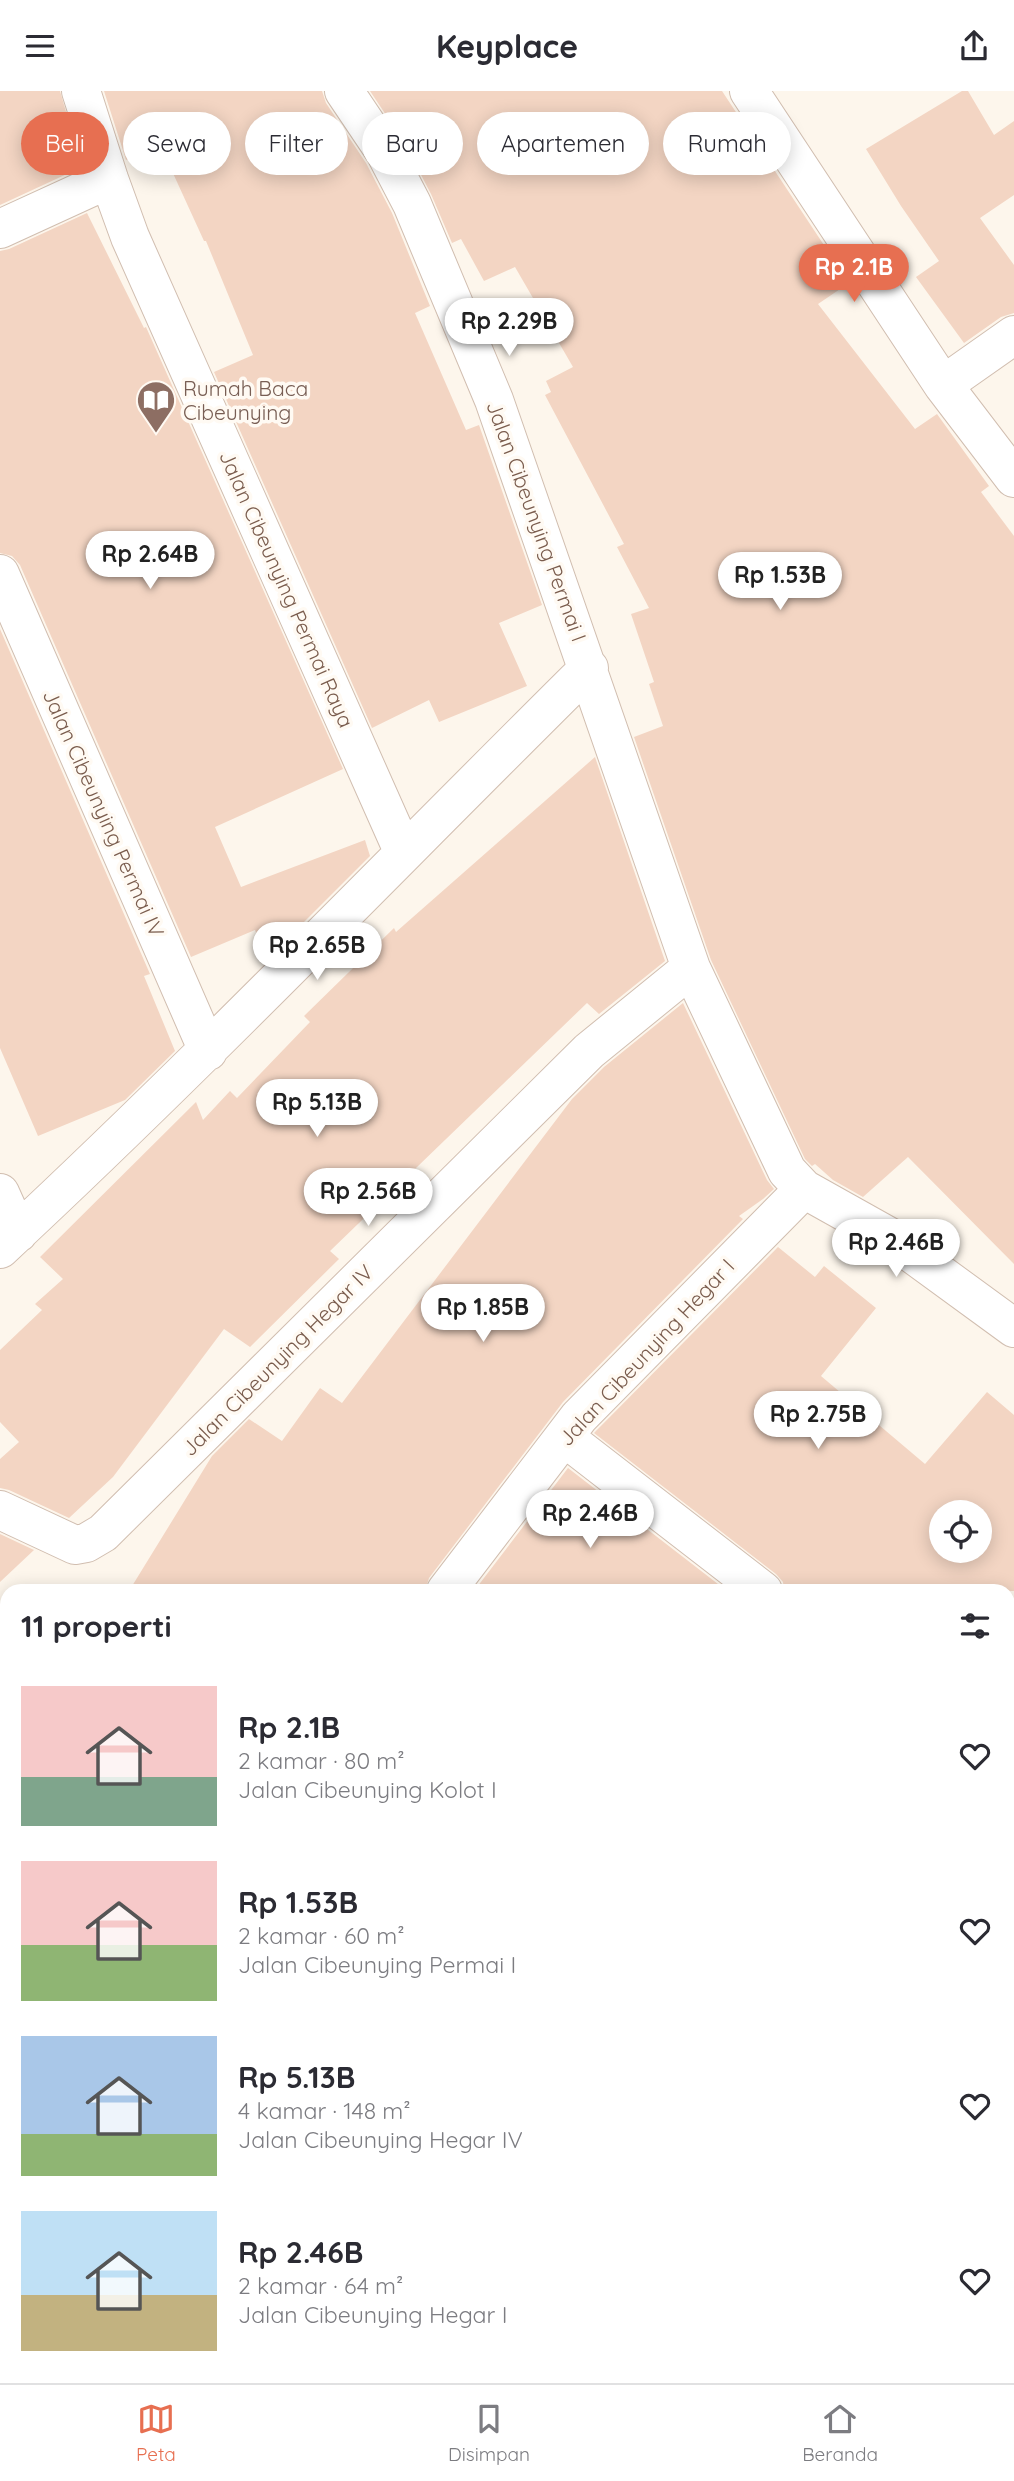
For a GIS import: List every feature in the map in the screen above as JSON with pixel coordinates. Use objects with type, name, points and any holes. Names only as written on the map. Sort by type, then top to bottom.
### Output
[{"type":"street","name":"Jalan Cibeunying Permai Raya","points":[[81,91],[130,236],[403,851]]},
{"type":"street","name":"Jalan Cibeunying Permai I","points":[[344,91],[385,152],[412,204],[494,400],[691,968],[787,1171],[804,1189]]},
{"type":"street","points":[[748,91],[943,385],[1014,478]]},
{"type":"street","points":[[0,229],[109,179]]},
{"type":"street","points":[[943,385],[1014,335]]},
{"type":"street","name":"Jalan Cibeunying Permai IV","points":[[0,574],[208,1051]]},
{"type":"street","points":[[9,1241],[208,1051],[403,851],[589,668]]},
{"type":"street","name":"Jalan Cibeunying Hegar IV","points":[[0,1510],[75,1545],[86,1543],[103,1533],[589,1051],[691,968]]},
{"type":"street","points":[[804,1189],[888,1236],[1014,1328]]},
{"type":"street","name":"Jalan Cibeunying Hegar I","points":[[451,1584],[579,1417],[804,1189]]},
{"type":"street","points":[[0,1193],[9,1241]]},
{"type":"street","points":[[564,1437],[754,1584]]},
{"type":"building","points":[[0,91],[60,91],[66,112],[21,112],[21,175],[65,175],[0,205]]},
{"type":"building","points":[[104,91],[322,91],[332,112],[245,112],[245,175],[348,175],[348,136],[362,157],[362,175],[372,175],[392,213],[430,306],[415,313],[466,430],[479,425],[542,605],[499,623],[527,686],[439,722],[429,700],[372,728],[214,372],[253,355],[206,241],[174,175],[231,175],[231,112],[123,112],[123,151]]},
{"type":"building","points":[[370,91],[722,91],[736,112],[663,112],[663,175],[778,175],[849,283],[818,304],[915,429],[937,414],[989,486],[981,492],[1014,536],[1014,1264],[908,1157],[863,1197],[833,1180],[805,1159],[711,960],[634,737],[663,726],[649,684],[654,682],[631,614],[649,608],[617,547],[624,544],[545,395],[551,392],[546,381],[573,367],[515,267],[484,281],[461,239],[452,243],[421,175],[463,175],[463,112],[384,112]]},
{"type":"building","points":[[962,91],[968,91],[994,135],[1014,121],[1014,195],[980,218],[1014,265],[1014,313],[1001,317],[964,343],[916,277],[939,261],[866,149]]},
{"type":"building","points":[[87,213],[144,328],[146,327],[343,769],[215,827],[241,887],[365,840],[370,856],[300,926],[260,942],[255,930],[191,957],[20,565],[12,556],[0,553],[0,251]]},
{"type":"building","points":[[0,629],[150,974],[144,976],[175,1051],[125,1100],[38,1136],[0,1048]]},
{"type":"building","points":[[595,757],[665,961],[599,1014],[587,1003],[330,1251],[339,1259],[250,1347],[224,1329],[113,1477],[69,1518],[0,1488],[0,1459],[19,1442],[0,1422],[0,1350],[42,1310],[35,1304],[63,1279],[40,1257],[196,1102],[203,1120],[230,1091],[237,1098],[310,1022],[304,1016],[394,928],[396,932]]},
{"type":"building","points":[[683,1003],[767,1180],[774,1189],[739,1216],[743,1219],[563,1402],[429,1578],[427,1584],[133,1584],[212,1456],[249,1419],[282,1441],[320,1388],[342,1403],[572,1099],[604,1067]]},
{"type":"building","points":[[778,1247],[815,1277],[824,1266],[876,1308],[821,1376],[925,1464],[987,1392],[1014,1415],[1014,1584],[783,1582],[594,1433]]},
{"type":"building","points":[[568,1468],[718,1584],[479,1584]]},
{"type":"building","points":[[0,1534],[34,1550],[0,1582]]},
{"type":"place","name":"Rumah Baca Cibeunying","points":[[156,434]]}]
